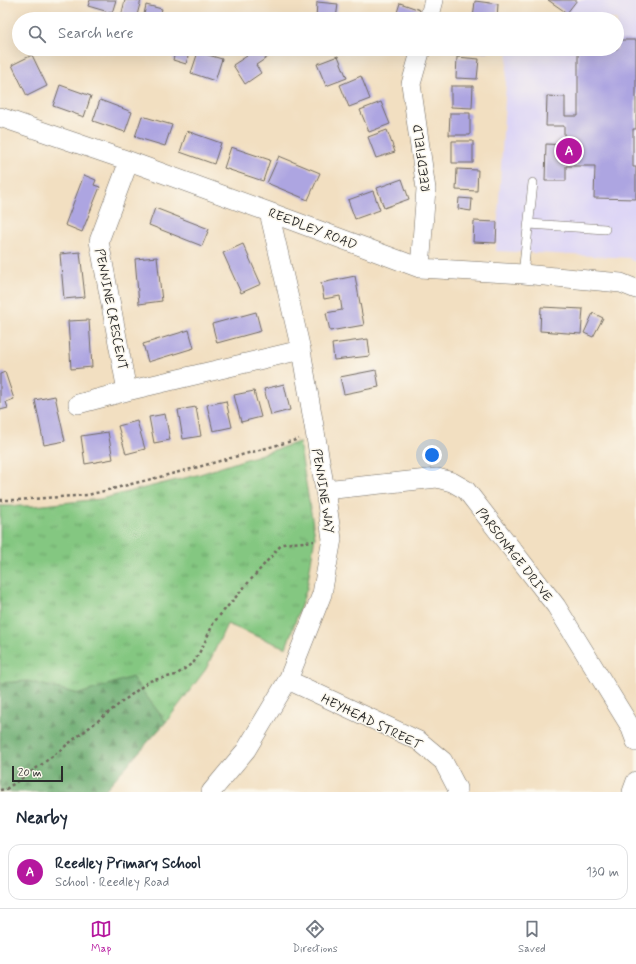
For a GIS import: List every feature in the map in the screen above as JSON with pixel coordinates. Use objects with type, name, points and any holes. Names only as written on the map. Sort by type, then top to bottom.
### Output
[{"type":"street","points":[[431,12],[434,0]]},
{"type":"street","name":"REEDFIELD","points":[[419,56],[411,84],[426,189],[420,268]]},
{"type":"street","name":"REEDLEY ROAD","points":[[0,117],[129,161],[420,268],[523,274],[621,283],[636,289]]},
{"type":"street","name":"PENNINE CRESCENT","points":[[127,391],[99,241],[129,161]]},
{"type":"street","name":"PENNINE WAY","points":[[211,792],[246,750],[288,680],[322,594],[332,539],[301,350],[269,212]]},
{"type":"street","points":[[78,404],[301,350]]},
{"type":"street","name":"PARSONAGE DRIVE","points":[[325,490],[437,478],[452,482],[466,490],[556,606],[630,726],[636,742]]},
{"type":"street","name":"HEYHEAD STREET","points":[[288,680],[418,741],[443,761],[458,792]]},
{"type":"street","points":[[632,792],[636,781]]},
{"type":"lane","points":[[523,274],[533,183]]},
{"type":"lane","points":[[528,224],[605,230]]},
{"type":"path","points":[[0,500],[88,495],[315,434]]},
{"type":"path","points":[[0,790],[6,789],[41,765],[149,681],[176,675],[194,662],[214,622],[282,544],[332,539]]},
{"type":"shaded area","points":[[574,0],[636,0],[636,262],[630,260],[631,258],[496,251],[508,56],[624,56],[624,12],[563,12]]},
{"type":"green space","points":[[299,442],[315,536],[307,588],[286,648],[227,624],[206,669],[166,722],[132,677],[79,694],[28,681],[0,683],[0,506],[34,506],[100,499],[197,475]]},
{"type":"green space","points":[[132,677],[166,722],[103,792],[0,792],[0,683],[28,681],[79,694]]},
{"type":"building","points":[[90,0],[116,0],[112,12],[88,6]]},
{"type":"building","points":[[125,0],[141,0],[138,12],[122,12]]},
{"type":"building","points":[[548,0],[577,0],[568,12]]},
{"type":"building","points":[[475,1],[498,4],[497,12],[474,12]]},
{"type":"building","points":[[317,2],[338,4],[337,12],[316,12]]},
{"type":"building","points":[[400,3],[420,10],[419,12],[397,12]]},
{"type":"building","points":[[146,5],[162,9],[161,12],[144,12]]},
{"type":"building","points":[[624,40],[636,40],[636,129],[633,129],[633,167],[636,167],[636,199],[594,198],[595,166],[566,166],[566,181],[545,181],[546,144],[564,145],[564,126],[546,126],[547,96],[565,97],[565,116],[578,116],[578,56],[624,56]]},
{"type":"building","points":[[32,56],[47,86],[27,96],[12,65]]},
{"type":"building","points":[[174,56],[188,56],[186,64],[173,60]]},
{"type":"building","points":[[197,56],[212,56],[222,59],[215,81],[191,73]]},
{"type":"building","points":[[247,56],[268,57],[256,65],[261,73],[245,84],[233,65]]},
{"type":"building","points":[[338,56],[347,78],[326,86],[317,64]]},
{"type":"building","points":[[457,57],[479,59],[477,79],[456,78]]},
{"type":"building","points":[[361,76],[370,99],[349,107],[340,85]]},
{"type":"building","points":[[60,85],[91,96],[84,117],[53,106]]},
{"type":"building","points":[[451,86],[473,86],[472,108],[451,107]]},
{"type":"building","points":[[100,100],[132,112],[125,132],[93,121]]},
{"type":"building","points":[[381,102],[390,124],[369,132],[360,110]]},
{"type":"building","points":[[450,113],[470,113],[470,135],[449,135]]},
{"type":"building","points":[[142,116],[172,125],[165,146],[135,137]]},
{"type":"building","points":[[387,130],[395,152],[376,158],[368,137]]},
{"type":"building","points":[[187,131],[221,143],[214,164],[180,152]]},
{"type":"building","points":[[452,141],[473,141],[473,163],[452,163]]},
{"type":"building","points":[[231,147],[270,160],[263,181],[224,168]]},
{"type":"building","points":[[279,156],[320,173],[308,200],[267,183]]},
{"type":"building","points":[[457,169],[478,170],[477,191],[456,190]]},
{"type":"building","points":[[84,175],[96,180],[94,185],[100,187],[82,232],[65,225]]},
{"type":"building","points":[[402,179],[409,199],[384,208],[377,188]]},
{"type":"building","points":[[373,191],[380,210],[355,219],[348,200]]},
{"type":"building","points":[[459,198],[472,199],[471,211],[458,209]]},
{"type":"building","points":[[155,208],[209,229],[202,246],[149,225]]},
{"type":"building","points":[[474,221],[497,222],[496,243],[473,242]]},
{"type":"building","points":[[243,244],[261,284],[241,293],[223,253]]},
{"type":"building","points":[[80,252],[85,297],[64,299],[60,254]]},
{"type":"building","points":[[157,257],[162,301],[139,304],[135,259]]},
{"type":"building","points":[[355,276],[364,325],[330,331],[326,313],[342,310],[340,296],[324,299],[321,283]]},
{"type":"building","points":[[541,307],[583,309],[581,334],[540,331]]},
{"type":"building","points":[[256,312],[261,331],[217,343],[212,324]]},
{"type":"building","points":[[593,313],[603,318],[593,337],[584,333]]},
{"type":"building","points":[[89,320],[92,367],[71,369],[68,321]]},
{"type":"building","points":[[189,330],[194,348],[148,362],[143,344]]},
{"type":"building","points":[[368,339],[370,356],[334,360],[332,344]]},
{"type":"building","points":[[376,370],[379,387],[344,394],[340,377]]},
{"type":"building","points":[[5,372],[14,399],[6,402],[8,408],[0,410],[0,374]]},
{"type":"building","points":[[284,384],[290,410],[271,415],[264,389]]},
{"type":"building","points":[[254,391],[261,417],[241,422],[234,395]]},
{"type":"building","points":[[55,396],[65,441],[44,445],[35,400]]},
{"type":"building","points":[[226,401],[232,427],[213,431],[207,405]]},
{"type":"building","points":[[196,407],[201,436],[183,439],[178,410]]},
{"type":"building","points":[[165,414],[170,440],[154,443],[149,417]]},
{"type":"building","points":[[137,421],[145,449],[126,454],[118,426]]},
{"type":"building","points":[[108,432],[113,459],[85,464],[81,436]]},
{"type":"place","name":"Reedley Primary School","points":[[569,151]]}]
